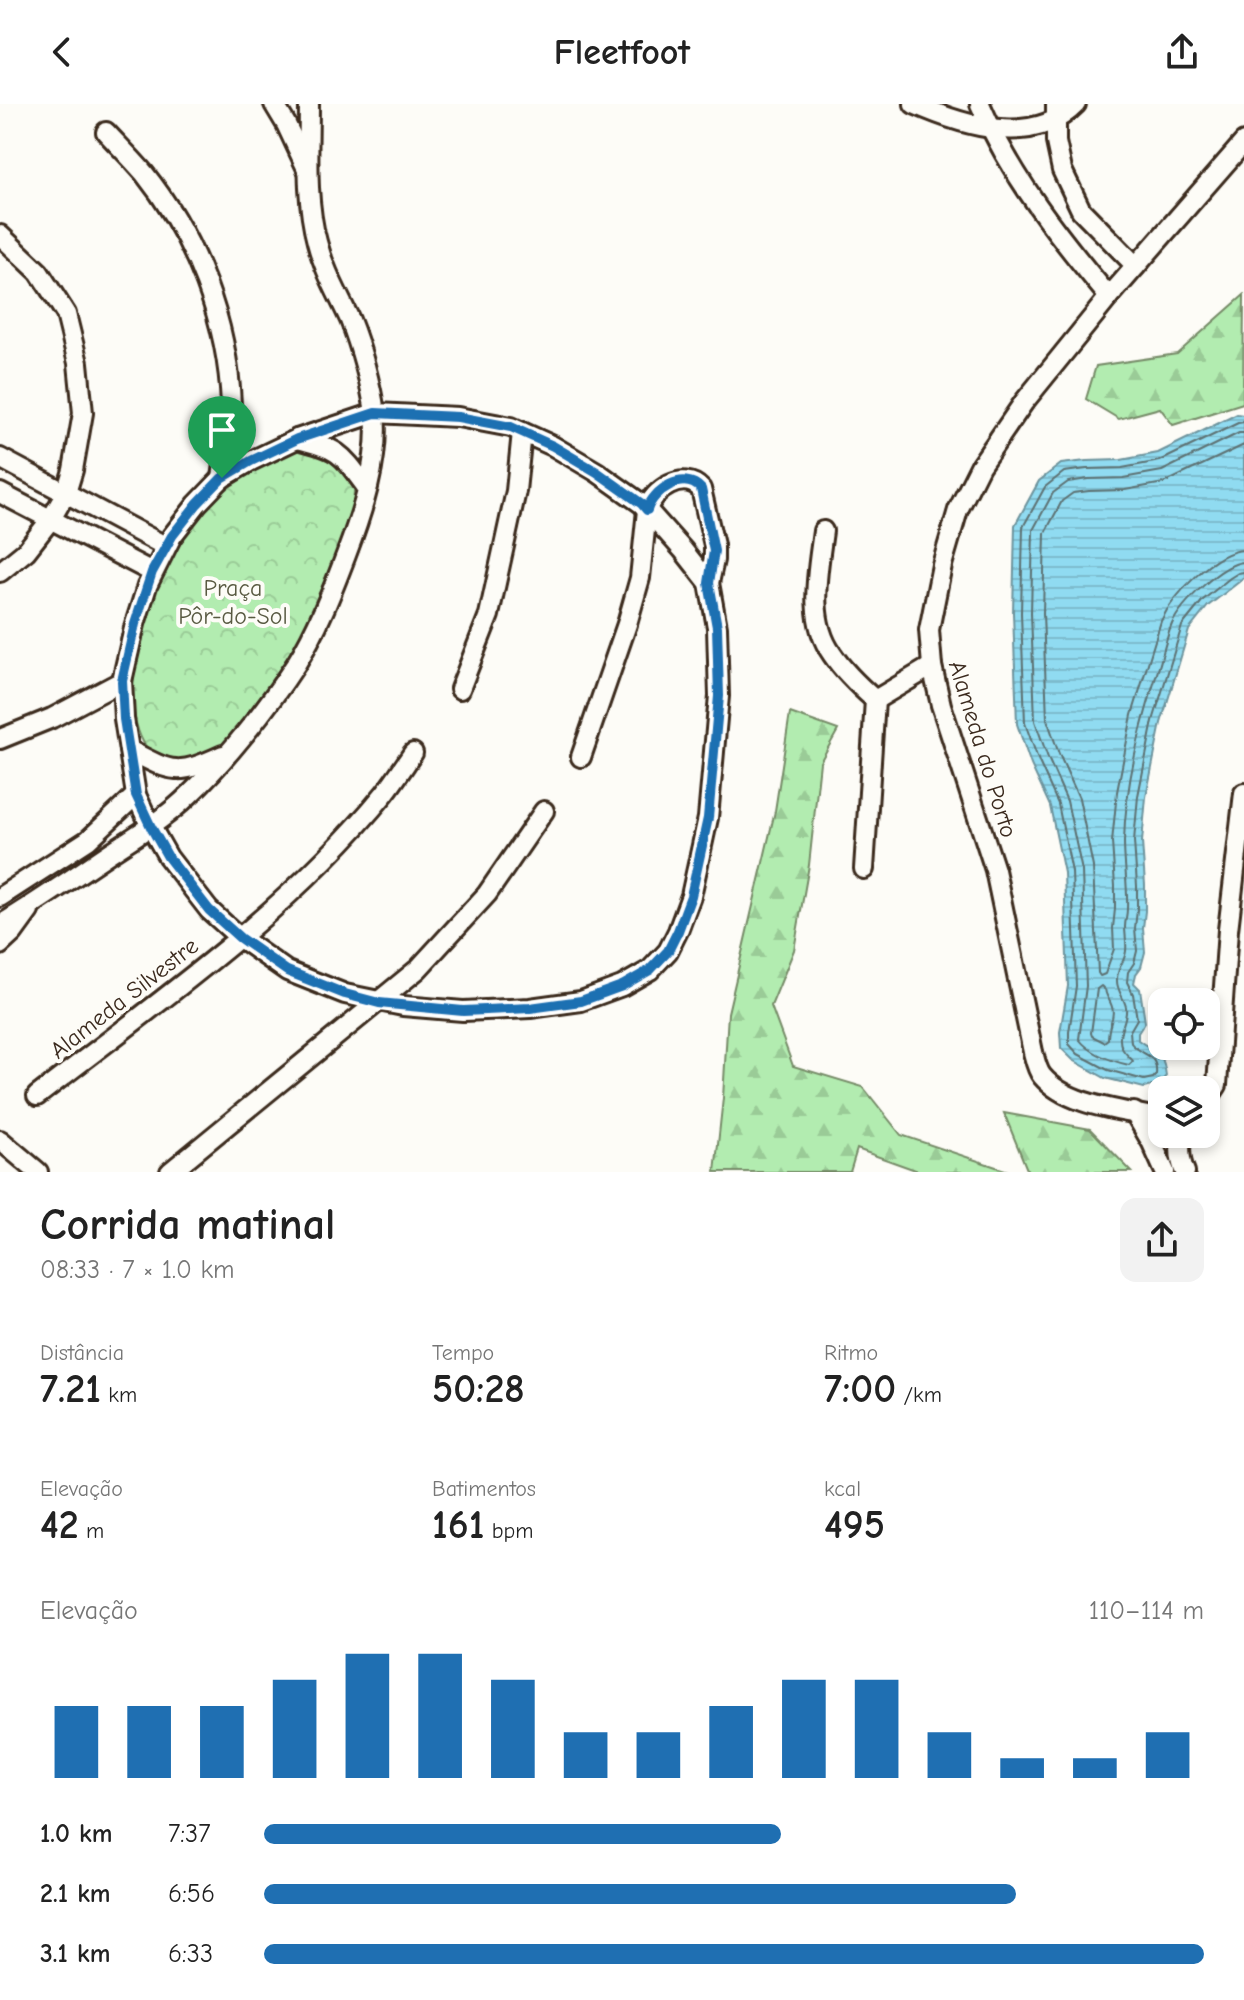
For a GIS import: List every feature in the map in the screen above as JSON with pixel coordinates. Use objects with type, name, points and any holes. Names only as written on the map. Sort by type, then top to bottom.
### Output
[{"type":"street","points":[[274,104],[309,175]]},
{"type":"street","points":[[0,925],[151,827],[188,797],[229,752],[296,663],[320,619],[357,527],[367,488],[375,413],[351,324],[317,242],[310,207],[309,104]]},
{"type":"street","points":[[914,104],[973,125],[1020,129],[1048,124],[1056,112]]},
{"type":"street","points":[[980,104],[1018,177],[1058,237],[1109,297]]},
{"type":"street","points":[[1056,112],[1068,112],[1076,104]]},
{"type":"street","points":[[1056,112],[1056,142],[1062,170],[1081,210],[1136,266]]},
{"type":"street","points":[[106,132],[144,174],[169,210],[192,250],[219,319],[231,408],[222,478]]},
{"type":"street","name":"Alameda do Porto","points":[[1148,1116],[1080,1101],[1059,1091],[1040,1074],[995,870],[941,705],[932,666],[929,630],[942,565],[958,510],[980,466],[1024,402],[1109,297],[1244,142]]},
{"type":"street","points":[[0,235],[39,272],[66,314],[78,363],[83,413],[66,493],[51,519],[26,551],[0,572]]},
{"type":"street","points":[[581,757],[637,590],[647,510],[652,497],[663,488],[686,481],[698,485],[705,501],[714,545],[709,583],[717,627],[719,696],[708,818],[691,896],[668,951],[650,970],[622,986],[581,1001],[530,1008],[463,1011],[379,1003],[345,994],[287,971],[240,938],[209,910],[168,857],[136,795],[124,719],[122,681],[135,624],[152,572],[165,546],[197,504],[222,478],[297,439],[375,413],[458,417],[511,427],[553,446],[642,504],[647,510],[683,550],[709,583]]},
{"type":"street","points":[[460,689],[489,615],[516,491],[522,432]]},
{"type":"street","points":[[297,439],[322,445],[338,453],[349,462],[367,488]]},
{"type":"street","points":[[0,458],[165,546]]},
{"type":"street","points":[[0,493],[152,572]]},
{"type":"street","points":[[823,531],[816,604],[822,633],[830,652],[850,677],[875,700]]},
{"type":"street","points":[[875,700],[932,666]]},
{"type":"street","points":[[0,739],[52,718],[122,681]]},
{"type":"street","points":[[864,869],[875,700]]},
{"type":"street","points":[[129,750],[171,770],[186,770],[229,752]]},
{"type":"street","name":"Alameda Silvestre","points":[[37,1096],[240,938],[339,845],[387,791],[413,753]]},
{"type":"street","points":[[171,770],[178,779],[180,789],[177,805]]},
{"type":"street","points":[[1218,1076],[1228,930],[1244,793]]},
{"type":"street","points":[[18,914],[7,891],[88,840],[136,795]]},
{"type":"street","points":[[170,1172],[418,969],[487,894],[544,811]]},
{"type":"street","points":[[0,945],[35,903]]},
{"type":"street","points":[[1228,930],[1244,913]]},
{"type":"street","points":[[1134,1112],[1165,1172]]},
{"type":"street","points":[[0,1140],[38,1172]]},
{"type":"street","points":[[1180,1148],[1185,1172]]},
{"type":"green space","points":[[1244,295],[1243,403],[1173,425],[1160,408],[1119,419],[1086,399],[1096,366],[1177,354]]},
{"type":"green space","name":"Praça Pôr-do-Sol","points":[[308,443],[352,473],[354,489],[345,532],[302,634],[220,748],[190,760],[163,760],[148,749],[138,731],[133,684],[140,635],[158,585],[190,529],[217,497],[254,471]]},
{"type":"green space","points":[[790,713],[838,730],[820,762],[809,865],[794,950],[771,1006],[793,1066],[863,1087],[901,1135],[1011,1172],[921,1172],[857,1149],[850,1172],[715,1172],[728,1013],[775,811]]},
{"type":"green space","points":[[1004,1113],[1090,1129],[1132,1172],[1028,1172]]},
{"type":"water","points":[[1237,414],[1244,415],[1244,578],[1208,606],[1189,630],[1161,723],[1146,797],[1142,842],[1145,952],[1134,983],[1140,989],[1145,1022],[1138,1033],[1138,1040],[1148,1046],[1148,1060],[1162,1060],[1166,1076],[1148,1076],[1148,1087],[1144,1088],[1105,1078],[1073,1060],[1061,1048],[1060,1032],[1068,986],[1064,873],[1050,806],[1017,724],[1013,613],[1015,525],[1039,481],[1061,464],[1121,460],[1158,453]]},
{"type":"route","points":[[375,413],[458,417],[511,427],[553,446],[597,472],[647,510],[649,501],[663,488],[686,481],[698,485],[707,510],[714,551],[709,583],[717,627],[719,696],[712,778],[708,818],[691,896],[668,951],[650,970],[622,986],[581,1001],[530,1008],[463,1011],[379,1003],[345,994],[287,971],[240,938],[209,910],[168,857],[136,795],[124,719],[122,681],[135,624],[152,572],[172,536],[222,478],[297,439],[375,413]]}]
